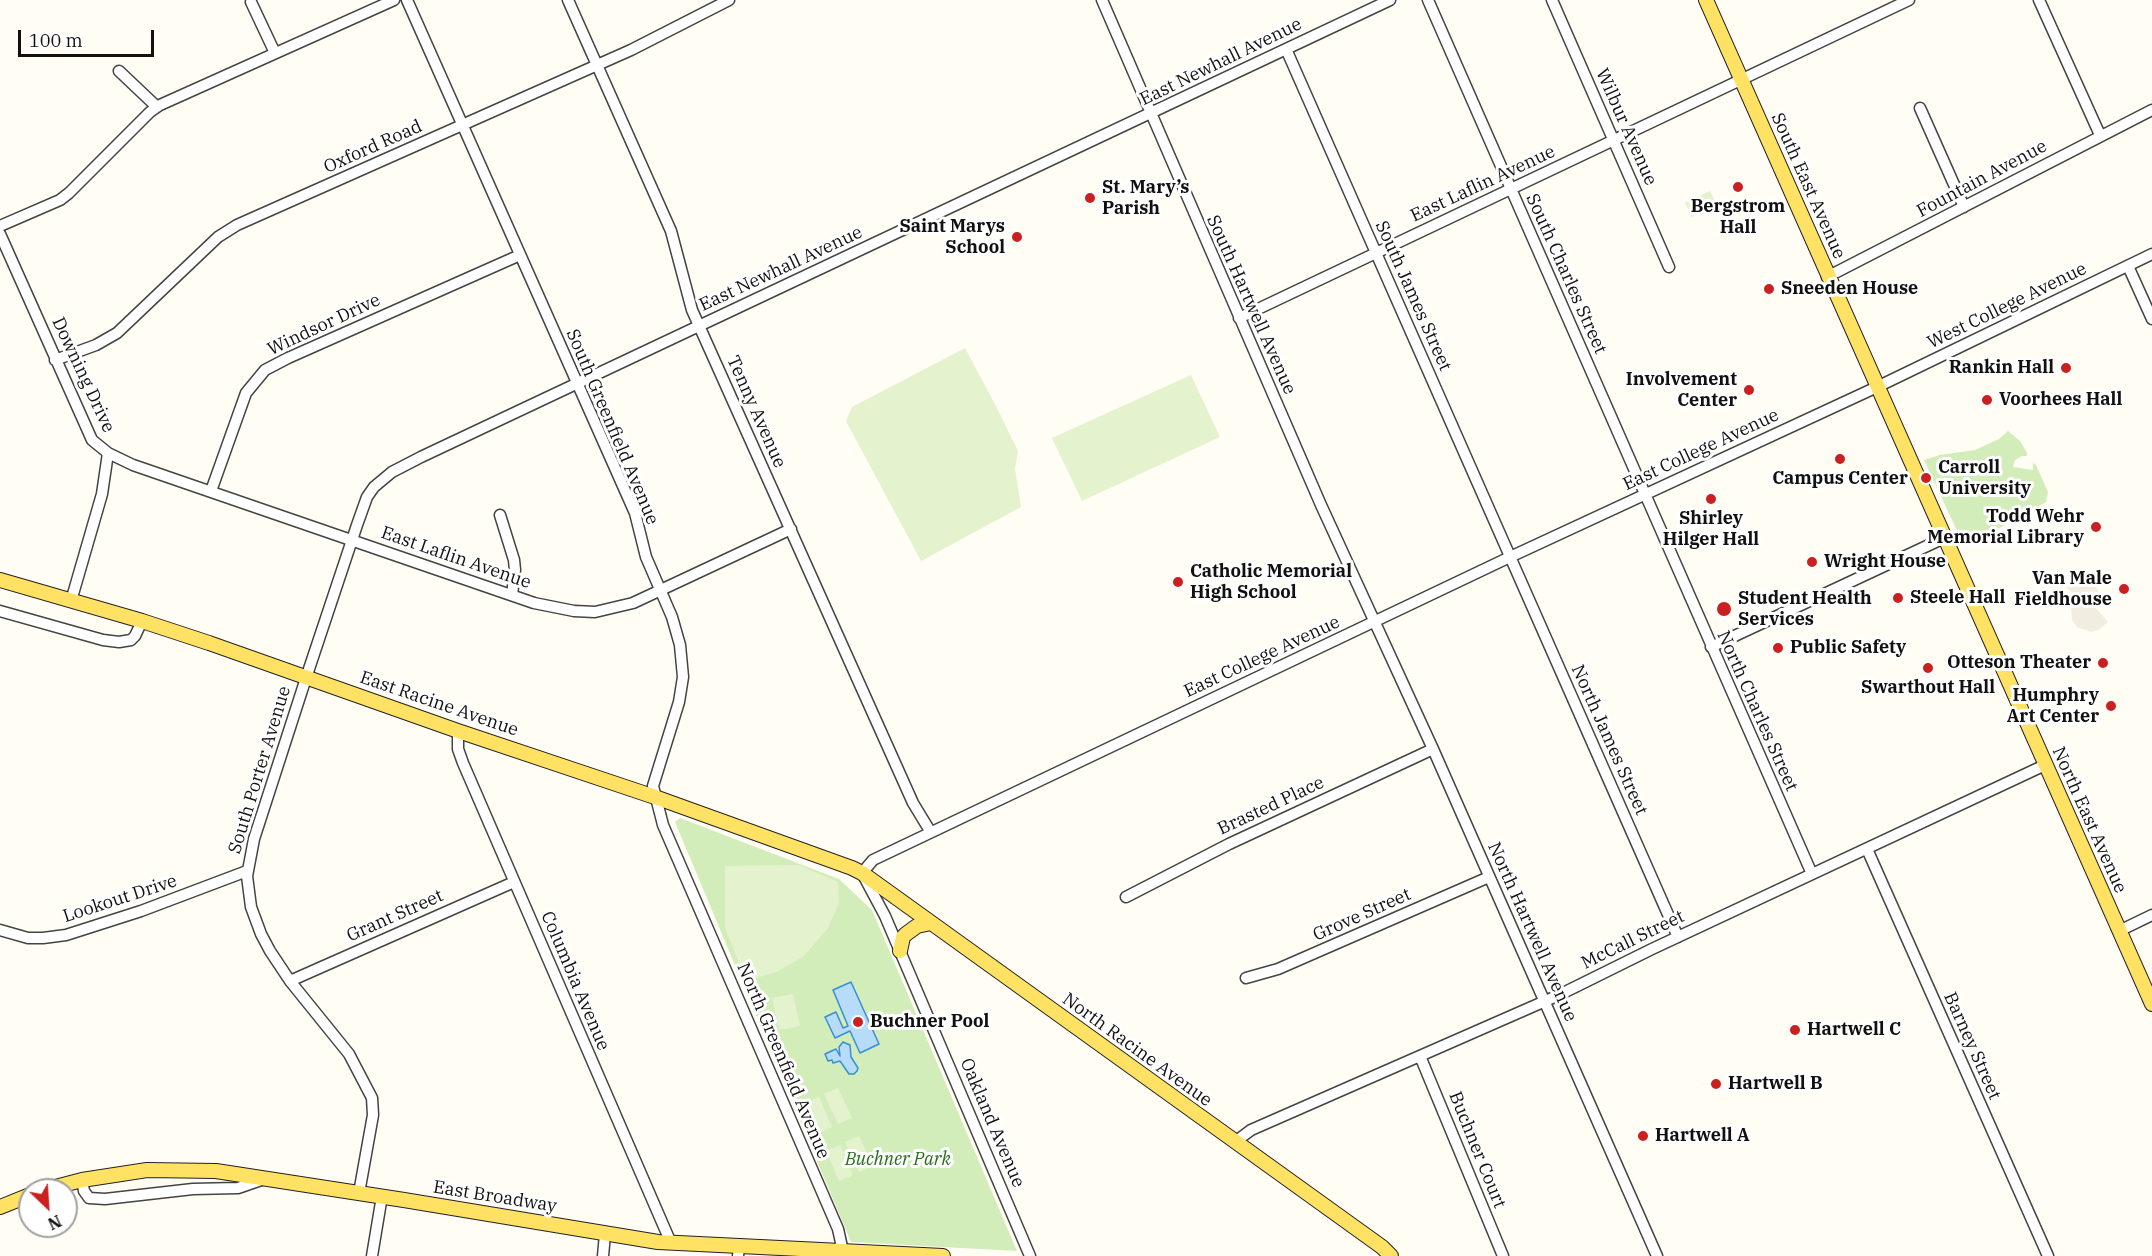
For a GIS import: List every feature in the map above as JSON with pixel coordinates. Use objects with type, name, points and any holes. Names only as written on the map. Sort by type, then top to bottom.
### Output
[{"type":"main road","name":"South East Avenue","points":[[1706,0],[1876,387]]},
{"type":"main road","name":"North East Avenue","points":[[1876,387],[2152,1004]]},
{"type":"main road","name":"East Racine Avenue","points":[[0,580],[142,621],[656,797],[862,873]]},
{"type":"main road","name":"North Racine Avenue","points":[[862,873],[1382,1247],[1391,1256]]},
{"type":"main road","points":[[900,951],[906,934],[917,927],[931,923]]},
{"type":"main road","name":"East Broadway","points":[[78,1181],[147,1170],[216,1171],[382,1196],[605,1234],[738,1251],[943,1256]]},
{"type":"main road","points":[[2,1207],[18,1200]]},
{"type":"street","points":[[0,226],[69,194],[157,107],[170,99],[394,0]]},
{"type":"street","name":"South Greenfield Avenue","points":[[407,0],[635,513],[646,557],[677,631],[683,676],[680,702],[653,786],[663,825],[715,946]]},
{"type":"street","name":"Tenny Avenue","points":[[568,0],[671,231],[689,300],[699,326],[913,803],[930,831]]},
{"type":"street","name":"Oxford Road","points":[[55,360],[96,345],[117,333],[218,237],[237,225],[597,65],[729,0]]},
{"type":"street","name":"South Hartwell Avenue","points":[[1102,0],[1152,113],[1176,175],[1344,557],[1375,622]]},
{"type":"street","name":"East Newhall Avenue","points":[[306,678],[367,497],[374,487],[392,472],[1390,0]]},
{"type":"street","name":"South Charles Street","points":[[1428,0],[1644,495]]},
{"type":"street","name":"Wilbur Avenue","points":[[1552,0],[1669,267]]},
{"type":"street","name":"East Laflin Avenue","points":[[1239,318],[1909,0]]},
{"type":"street","points":[[2039,0],[2100,135]]},
{"type":"street","points":[[251,2],[275,53]]},
{"type":"street","name":"South James Street","points":[[1286,49],[1510,557]]},
{"type":"street","points":[[119,71],[157,107]]},
{"type":"street","points":[[1920,108],[1964,207]]},
{"type":"street","name":"Fountain Avenue","points":[[1827,277],[2152,110]]},
{"type":"street","name":"Downing Drive","points":[[0,234],[92,440],[108,453],[102,494],[71,601]]},
{"type":"street","name":"West College Avenue","points":[[1876,387],[2152,254]]},
{"type":"street","name":"Windsor Drive","points":[[211,491],[246,393],[265,370],[519,255]]},
{"type":"street","points":[[2128,266],[2152,319]]},
{"type":"street","name":"East College Avenue","points":[[862,873],[873,860],[930,831],[1876,387]]},
{"type":"street","name":"East Laflin Avenue","points":[[108,453],[133,465],[557,609],[595,612],[633,603],[791,529]]},
{"type":"street","name":"North Charles Street","points":[[1644,495],[1812,874]]},
{"type":"street","points":[[500,515],[514,560],[512,595]]},
{"type":"street","points":[[1711,647],[1944,538]]},
{"type":"street","name":"North James Street","points":[[1510,557],[1678,937]]},
{"type":"street","points":[[0,611],[103,640],[119,642],[131,640],[142,621]]},
{"type":"street","name":"North Hartwell Avenue","points":[[1375,622],[1657,1256]]},
{"type":"street","name":"South Porter Avenue","points":[[306,678],[254,838],[247,871],[247,886],[257,924],[270,951],[290,981],[349,1054],[372,1098],[373,1115],[359,1193]]},
{"type":"street","name":"Columbia Avenue","points":[[458,730],[458,749],[671,1243]]},
{"type":"street","name":"Brasted Place","points":[[1126,897],[1229,844],[1433,749]]},
{"type":"street","name":"McCall Street","points":[[1235,1142],[1251,1130],[1544,1001],[2045,765]]},
{"type":"street","name":"Barney Street","points":[[1867,849],[2048,1256]]},
{"type":"street","name":"Lookout Drive","points":[[0,930],[28,938],[66,935],[141,911],[247,871]]},
{"type":"street","name":"Oakland Avenue","points":[[862,873],[885,915],[1030,1256]]},
{"type":"street","name":"Grove Street","points":[[1246,978],[1278,969],[1489,877]]},
{"type":"street","name":"Grant Street","points":[[290,981],[514,882]]},
{"type":"street","points":[[2119,931],[2152,915]]},
{"type":"street","name":"North Greenfield Avenue","points":[[715,946],[838,1230],[844,1254]]},
{"type":"street","name":"Buchner Court","points":[[1420,1056],[1503,1256]]},
{"type":"street","points":[[82,1180],[84,1191],[89,1198],[105,1199],[191,1190],[238,1188],[267,1178]]},
{"type":"street","points":[[372,1256],[382,1196]]},
{"type":"street","points":[[603,1256],[605,1234]]},
{"type":"green space","points":[[1710,191],[1717,205],[1692,217],[1685,203]]},
{"type":"green space","points":[[965,348],[1018,451],[1015,469],[1021,507],[921,561],[846,421],[852,407]]},
{"type":"green space","points":[[1191,375],[1220,437],[1082,501],[1052,438]]},
{"type":"green space","points":[[2008,431],[2020,441],[2027,453],[2027,456],[2015,460],[2013,467],[2033,470],[2033,463],[2036,465],[2048,492],[2046,502],[1987,535],[1960,537],[1924,460],[1940,455],[1975,450],[1999,439]]},
{"type":"green space","name":"Buchner Park","points":[[680,818],[839,879],[872,910],[1017,1251],[851,1242],[675,822]]},
{"type":"green space","points":[[799,865],[838,882],[839,903],[828,928],[803,957],[776,972],[746,981],[725,928],[725,866]]},
{"type":"green space","points":[[793,994],[800,1026],[779,1030],[772,998]]},
{"type":"green space","points":[[838,1088],[852,1118],[838,1124],[824,1094]]},
{"type":"green space","points":[[819,1097],[832,1127],[819,1133],[805,1103]]},
{"type":"green space","points":[[859,1136],[873,1166],[859,1172],[845,1142]]},
{"type":"green space","points":[[840,1145],[853,1175],[839,1181],[826,1151]]},
{"type":"shaded area","points":[[2087,574],[2104,600],[2095,607],[2108,622],[2098,630],[2091,632],[2077,627],[2072,620],[2071,607],[2077,598],[2066,587]]},
{"type":"water","name":"Buchner Pool","points":[[851,982],[879,1044],[860,1053],[850,1031],[835,1038],[825,1017],[836,1012],[843,1028],[848,1026],[833,990]]},
{"type":"water","points":[[843,1042],[850,1045],[851,1057],[858,1068],[854,1074],[849,1074],[840,1061],[833,1063],[832,1060],[828,1061],[825,1054],[836,1049],[840,1056],[839,1047]]},
{"type":"place","name":"Bergstrom Hall","points":[[1738,187]]},
{"type":"place","name":"St. Mary’s Parish","points":[[1090,198]]},
{"type":"place","name":"Saint Marys School","points":[[1017,237]]},
{"type":"place","name":"Sneeden House","points":[[1769,289]]},
{"type":"place","name":"Rankin Hall","points":[[2066,368]]},
{"type":"place","name":"Involvement Center","points":[[1749,390]]},
{"type":"place","name":"Voorhees Hall","points":[[1987,400]]},
{"type":"place","name":"Campus Center","points":[[1840,459]]},
{"type":"place","name":"Carroll University","points":[[1926,478]]},
{"type":"place","name":"Shirley Hilger Hall","points":[[1711,499]]},
{"type":"place","name":"Todd Wehr Memorial Library","points":[[2096,527]]},
{"type":"place","name":"Wright House","points":[[1812,562]]},
{"type":"place","name":"Catholic Memorial High School","points":[[1178,582]]},
{"type":"place","name":"Van Male Fieldhouse","points":[[2124,589]]},
{"type":"place","name":"Steele Hall","points":[[1898,598]]},
{"type":"place","name":"Student Health Services","points":[[1724,609]]},
{"type":"place","name":"Public Safety","points":[[1778,648]]},
{"type":"place","name":"Otteson Theater","points":[[2103,663]]},
{"type":"place","name":"Swarthout Hall","points":[[1928,668]]},
{"type":"place","name":"Humphry Art Center","points":[[2111,706]]},
{"type":"place","name":"Buchner Pool","points":[[858,1022]]},
{"type":"place","name":"Hartwell C","points":[[1795,1030]]},
{"type":"place","name":"Hartwell B","points":[[1716,1084]]},
{"type":"place","name":"Hartwell A","points":[[1643,1136]]}]
